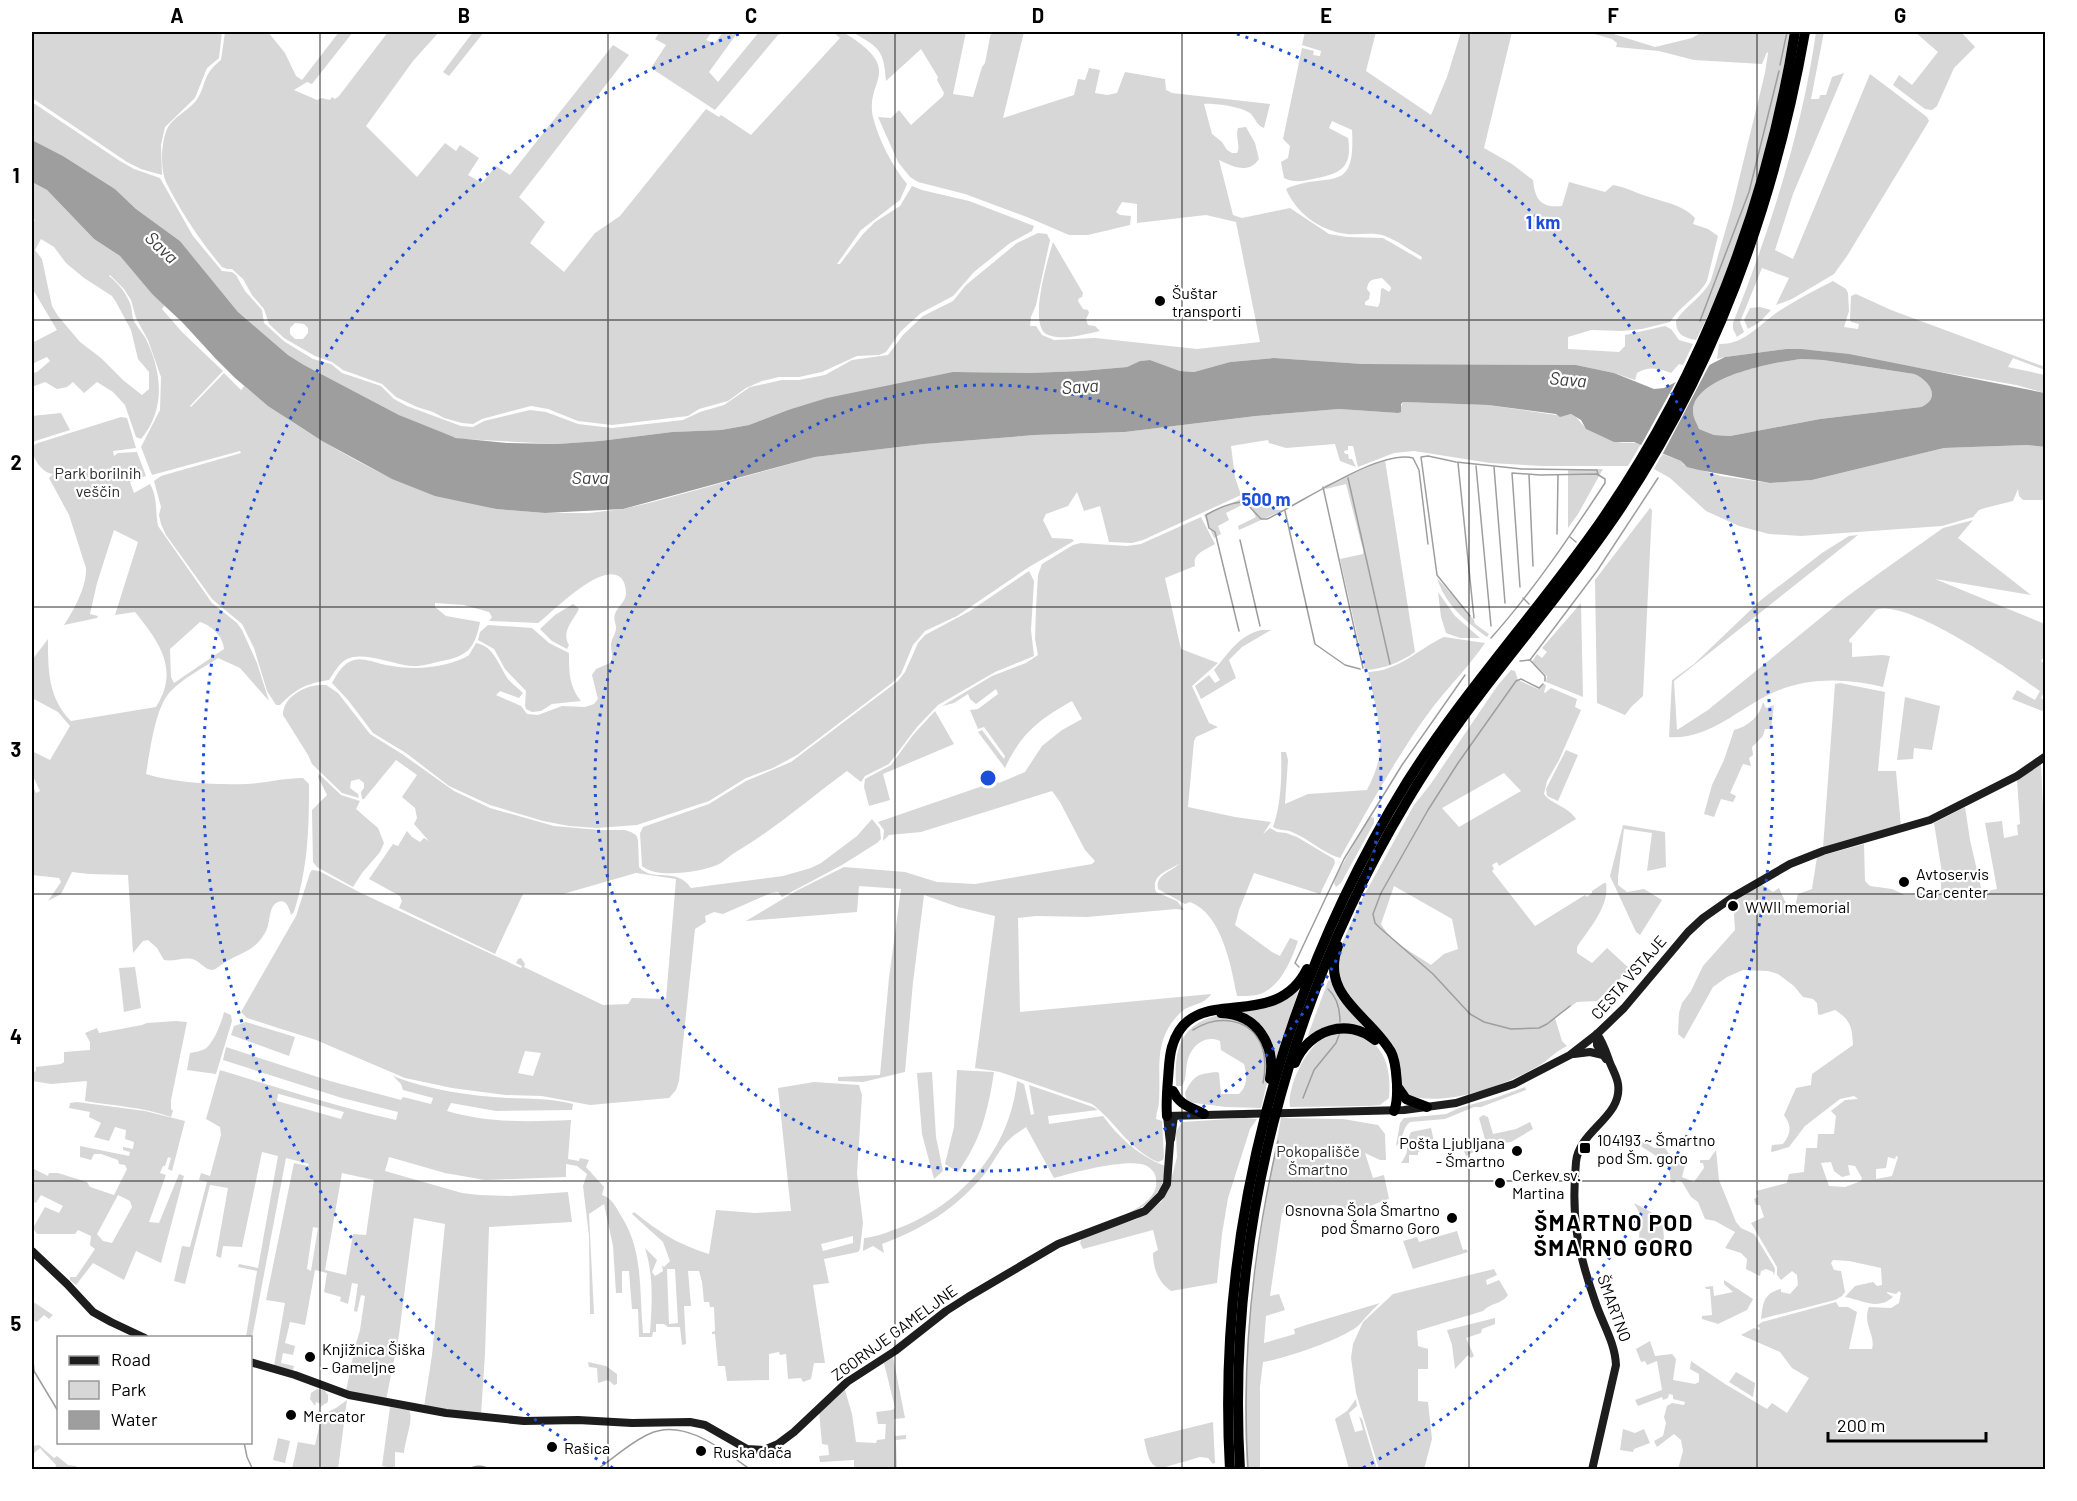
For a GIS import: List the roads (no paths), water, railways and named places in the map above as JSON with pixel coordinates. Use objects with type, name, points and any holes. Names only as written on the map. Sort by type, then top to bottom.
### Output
[{"type":"highway","points":[[1709,339],[1761,184],[1775,134],[1795,32]]},
{"type":"highway","points":[[1240,1470],[1238,1376],[1245,1278],[1259,1187],[1284,1084],[1311,1000],[1345,918],[1391,828],[1438,752],[1591,551],[1638,472],[1669,409],[1709,339],[1745,263],[1768,193],[1784,136],[1805,32]]},
{"type":"highway","points":[[1230,1470],[1229,1372],[1233,1302],[1242,1229],[1264,1118],[1295,1017],[1325,939],[1374,838],[1419,763],[1469,693],[1638,472]]},
{"type":"highway","points":[[1345,918],[1344,931],[1335,958],[1337,984],[1347,1002],[1389,1050],[1395,1065],[1397,1086],[1397,1102],[1394,1111]]},
{"type":"highway","points":[[1170,1116],[1172,1048],[1183,1027],[1194,1017],[1208,1011],[1259,1005],[1284,997],[1298,984],[1315,951],[1325,939]]},
{"type":"highway","points":[[1170,1116],[1175,1053],[1178,1042],[1186,1029],[1194,1022],[1208,1015],[1220,1013],[1236,1015],[1260,1030],[1270,1049],[1271,1070],[1264,1118]]},
{"type":"highway","points":[[1284,1084],[1301,1051],[1316,1036],[1334,1028],[1358,1030],[1374,1038],[1388,1056],[1392,1072],[1391,1102],[1394,1111]]},
{"type":"highway","points":[[1397,1086],[1406,1099],[1427,1107]]},
{"type":"highway","points":[[1173,1091],[1183,1105],[1204,1114]]},
{"type":"street","name":"CESTA VSTAJE","points":[[1170,1116],[1394,1111],[1456,1103],[1514,1084],[1570,1054],[1598,1034],[1624,1008],[1688,932],[1703,918],[1733,897],[1790,864],[1823,851],[1930,820],[2017,776],[2046,756]]},
{"type":"street","points":[[1598,1034],[1597,1044],[1611,1064]]},
{"type":"street","name":"ŠMARTNO","points":[[1592,1470],[1616,1365],[1611,1339],[1594,1300],[1577,1244],[1574,1191],[1578,1149],[1611,1110],[1618,1096],[1618,1082],[1605,1045],[1598,1034]]},
{"type":"street","points":[[1570,1054],[1590,1052],[1603,1055]]},
{"type":"street","name":"ZGORNJE GAMELJNE","points":[[252,1363],[349,1395],[446,1413],[509,1421],[690,1422],[705,1425],[747,1449],[760,1451],[769,1449],[794,1432],[847,1382],[895,1351],[961,1302],[1058,1244],[1145,1211],[1161,1195],[1167,1184],[1170,1116]]},
{"type":"street","points":[[32,1251],[93,1312],[141,1336]]},
{"type":"water","name":"Sava","points":[[32,140],[63,156],[115,189],[136,209],[180,241],[238,312],[288,355],[399,415],[456,438],[507,443],[557,444],[672,432],[721,430],[749,425],[827,398],[953,372],[1081,371],[1127,367],[1140,361],[1150,360],[1180,371],[1194,372],[1230,362],[1274,358],[1363,364],[1576,365],[1614,373],[1654,389],[1664,388],[1725,357],[1801,349],[1849,354],[2045,393],[2045,447],[2027,445],[1944,448],[1812,480],[1770,483],[1687,467],[1681,461],[1634,442],[1614,442],[1586,429],[1581,420],[1571,414],[1560,417],[1556,414],[1488,405],[1403,402],[1401,412],[1398,413],[1339,409],[1256,416],[1125,432],[1035,435],[924,444],[815,457],[623,509],[545,513],[496,509],[435,496],[392,479],[322,441],[268,406],[216,359],[152,294],[120,256],[94,239],[47,190],[32,182]],"holes":[[[1802,359],[1914,374],[1924,380],[1931,389],[1931,399],[1921,407],[1820,419],[1730,436],[1714,435],[1699,429],[1693,414],[1697,399],[1721,380],[1774,363]]]},
{"type":"waterway","points":[[1780,65],[1787,32]]},
{"type":"waterway","points":[[1700,321],[1749,192],[1779,71]]},
{"type":"waterway","points":[[1470,616],[1437,575],[1421,457],[1428,456],[1456,462],[1522,469],[1597,470],[1598,475]]},
{"type":"waterway","points":[[1239,631],[1215,532],[1209,528],[1206,515],[1220,508],[1245,502],[1261,519],[1267,519],[1361,469],[1398,457],[1413,458],[1419,470],[1428,544]]},
{"type":"waterway","points":[[1458,463],[1474,618]]},
{"type":"waterway","points":[[1476,466],[1491,626]]},
{"type":"waterway","points":[[1494,467],[1505,603]]},
{"type":"waterway","points":[[1491,638],[1551,562],[1605,483],[1605,479],[1597,474],[1512,473],[1520,587]]},
{"type":"waterway","points":[[1529,475],[1533,566]]},
{"type":"waterway","points":[[1557,534],[1558,475]]},
{"type":"waterway","points":[[1348,478],[1390,664]]},
{"type":"waterway","points":[[1530,660],[1597,571],[1658,478]]},
{"type":"waterway","points":[[1323,487],[1363,668]]},
{"type":"waterway","points":[[1285,511],[1315,644],[1345,665],[1360,669]]},
{"type":"waterway","points":[[1570,537],[1576,542]]},
{"type":"waterway","points":[[1240,540],[1260,626]]},
{"type":"waterway","points":[[1523,598],[1529,604]]},
{"type":"waterway","points":[[1520,661],[1530,660],[1545,676],[1545,681]]},
{"type":"waterway","points":[[1299,967],[1295,963],[1344,859],[1402,765],[1465,675]]},
{"type":"waterway","points":[[1543,684],[1539,688],[1521,679],[1516,681],[1428,810],[1381,893],[1373,914],[1375,923],[1380,928],[1433,974],[1470,1014],[1484,1022],[1511,1029],[1539,1028],[1570,1006]]},
{"type":"waterway","points":[[1328,989],[1337,1004],[1340,1022]]},
{"type":"waterway","points":[[1193,1030],[1203,1025],[1223,1021],[1243,1025],[1251,1031],[1258,1039],[1264,1054],[1263,1083]]},
{"type":"waterway","points":[[1303,1098],[1314,1070],[1336,1043],[1339,1035]]},
{"type":"waterway","points":[[1248,1470],[1246,1387],[1251,1304],[1262,1222],[1278,1141]]},
{"type":"waterway","points":[[32,1351],[34,1371],[57,1409]]},
{"type":"waterway","points":[[593,1470],[642,1437],[662,1430],[676,1430],[703,1438],[751,1470]]},
{"type":"waterway","points":[[244,1444],[253,1470]]},
{"type":"waterway","points":[[468,1470],[480,1466],[492,1470]]},
{"type":"place","name":"Šuštar transporti","points":[[1160,301]]},
{"type":"place","name":"Avtoservis Car center","points":[[1904,882]]},
{"type":"place","name":"WWII memorial","points":[[1733,906]]},
{"type":"place","name":"104193 ~ Šmartno pod Šm. goro","points":[[1585,1148]]},
{"type":"place","name":"Pošta Ljubljana - Šmartno","points":[[1517,1151]]},
{"type":"place","name":"Cerkev sv. Martina","points":[[1500,1183]]},
{"type":"place","name":"Osnovna Šola Šmartno pod Šmarno Goro","points":[[1452,1218]]},
{"type":"place","name":"Knjižnica Šiška - Gameljne","points":[[310,1357]]},
{"type":"place","name":"Mercator","points":[[291,1415]]},
{"type":"place","name":"Rašica","points":[[552,1447]]},
{"type":"place","name":"Ruska dača","points":[[701,1451]]},
{"type":"district","name":"ŠMARTNO POD ŠMARNO GORO","points":[[1614,1234]]},
{"type":"park label","name":"Park borilnih veščin","points":[[98,481]]},
{"type":"park label","name":"Pokopališče Šmartno","points":[[1318,1159]]}]
